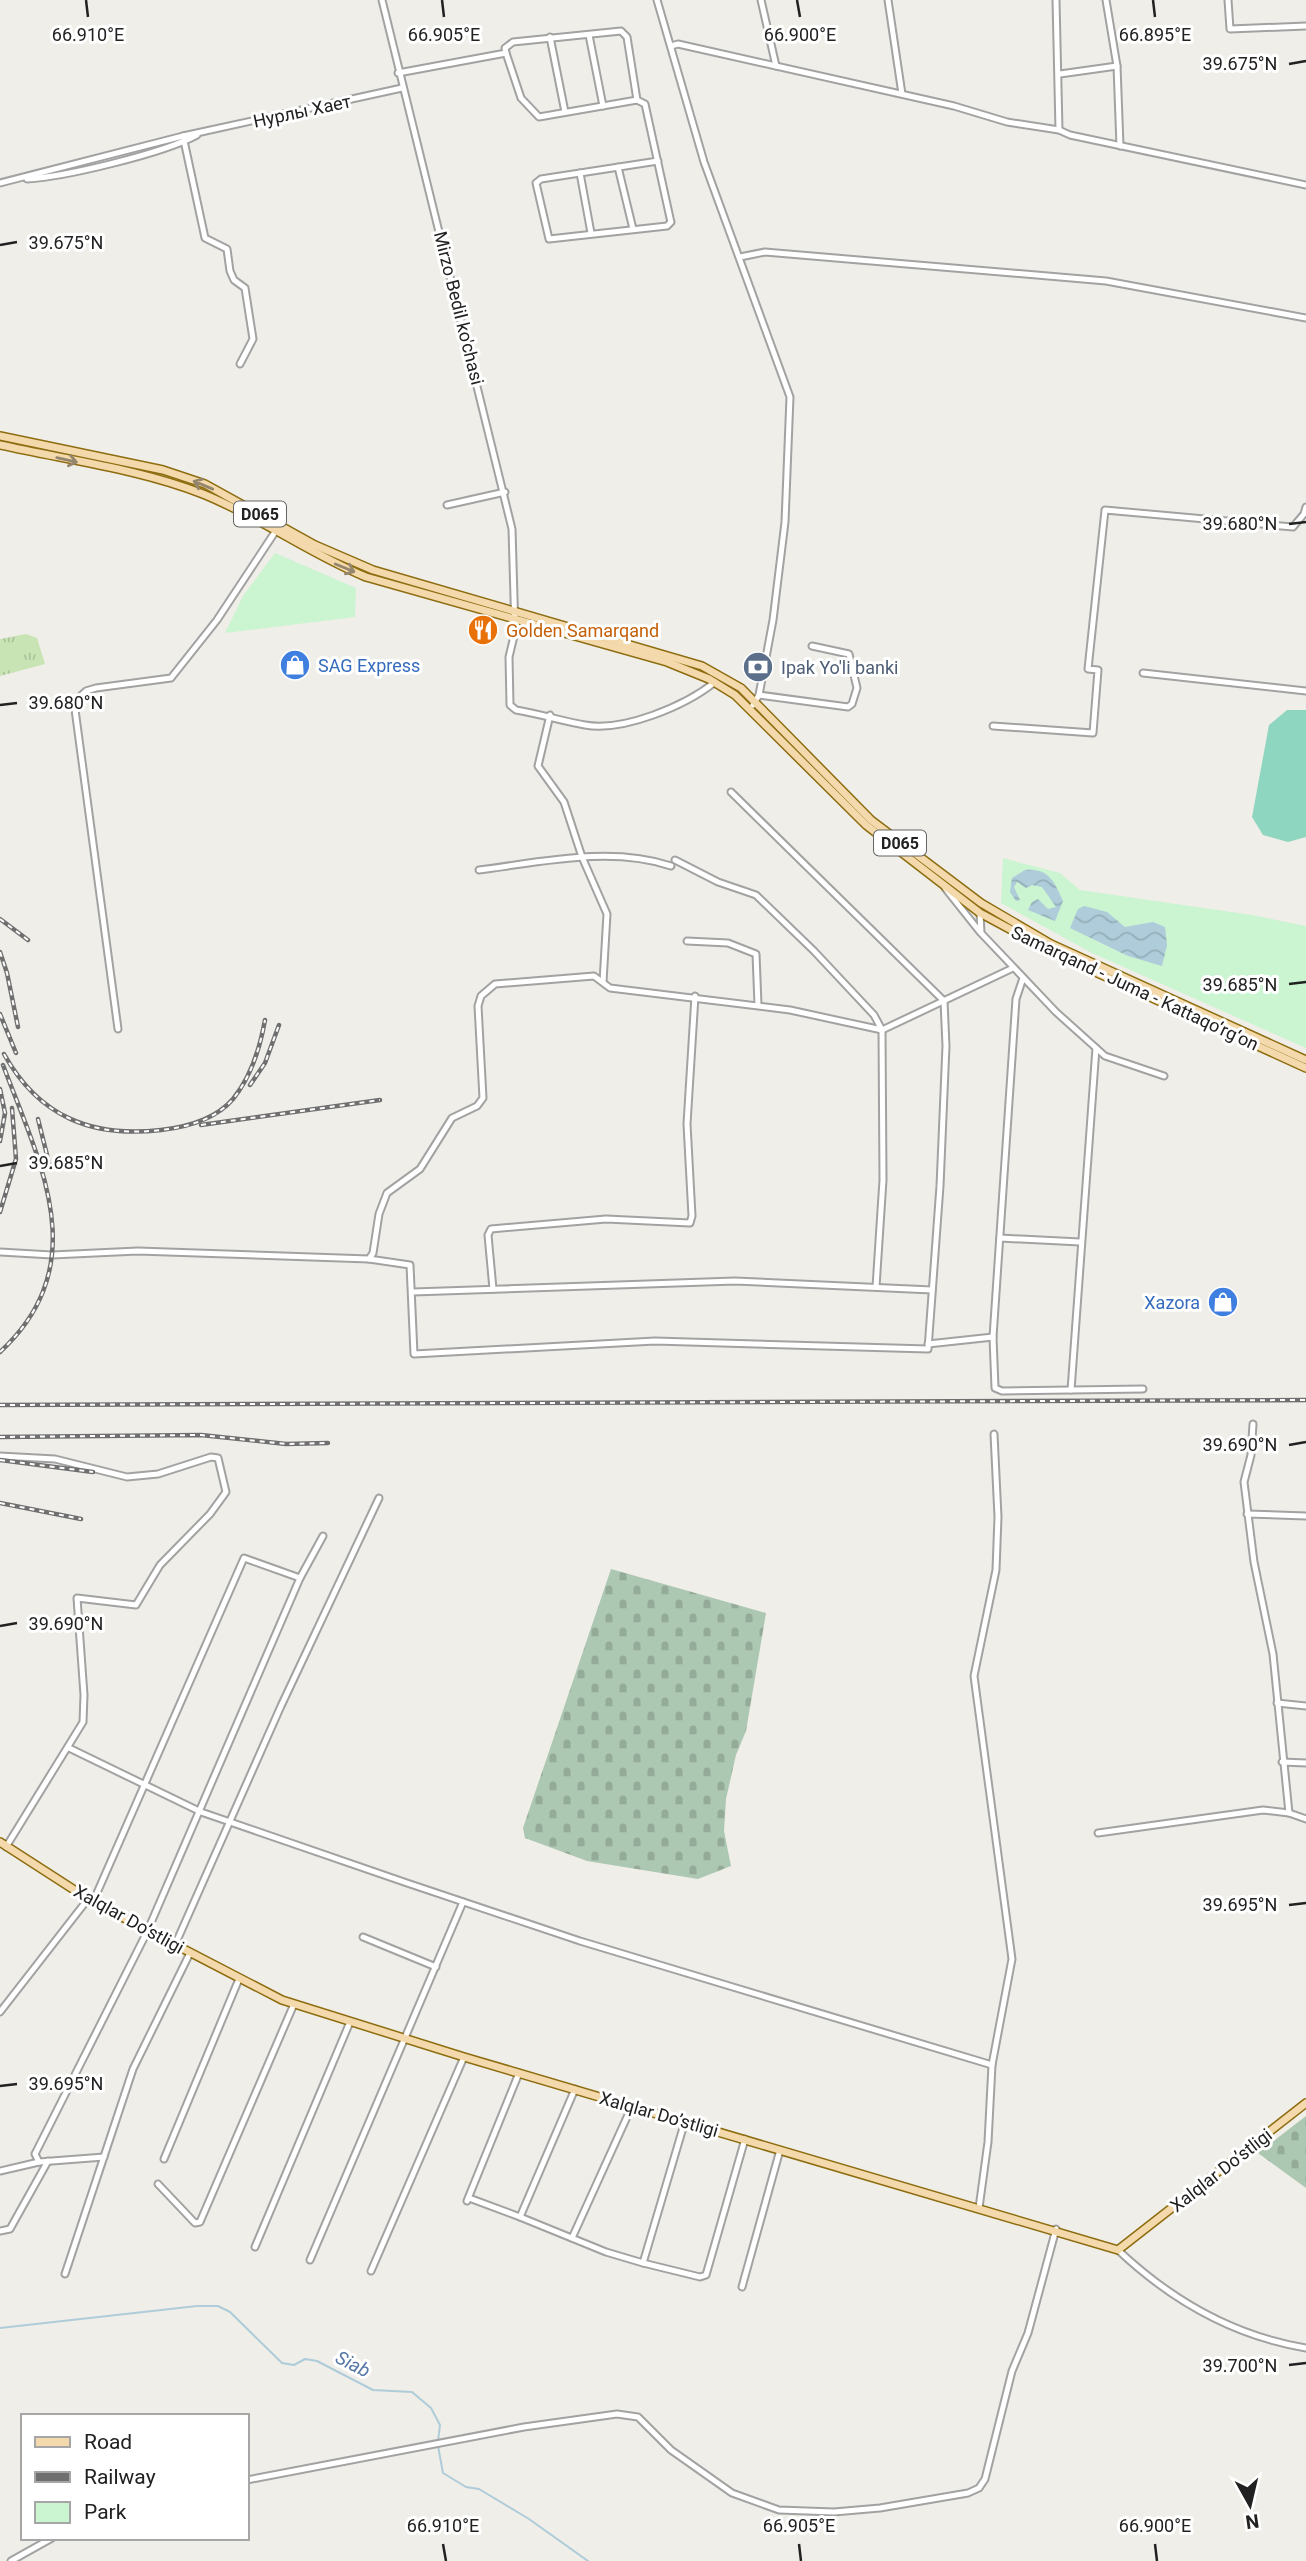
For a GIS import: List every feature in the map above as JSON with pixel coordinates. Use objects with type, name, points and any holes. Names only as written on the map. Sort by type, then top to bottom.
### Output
[{"type":"main road","name":"D065","points":[[0,436],[163,470],[205,484],[315,545],[373,570],[515,611]]},
{"type":"main road","name":"D065","points":[[0,445],[172,484],[204,495],[328,562],[366,577],[515,620]]},
{"type":"main road","name":"Samarqand - Juma - Kattaqo‘rg‘on","points":[[515,611],[694,663],[725,678],[757,699],[871,820],[981,903],[1051,944],[1306,1060]]},
{"type":"main road","name":"Samarqand - Juma - Kattaqo‘rg‘on","points":[[515,620],[667,662],[715,682],[735,695],[866,825],[980,913],[1037,946],[1306,1068]]},
{"type":"main road","name":"Xalqlar Do’stligi","points":[[3,1844],[147,1932],[294,2004],[464,2057],[1056,2229],[1118,2250],[1306,2103]]},
{"type":"street","name":"Mirzo Bedil ko'chasi","points":[[382,0],[398,73],[505,492],[513,538],[515,611],[509,657],[510,705],[516,710],[550,715]]},
{"type":"street","points":[[657,0],[704,162],[790,397],[785,522],[773,620],[757,699],[748,710]]},
{"type":"street","points":[[761,0],[776,66]]},
{"type":"street","points":[[888,0],[902,94]]},
{"type":"street","points":[[1056,0],[1060,74],[1059,130]]},
{"type":"street","points":[[1106,0],[1117,66],[1120,146]]},
{"type":"street","points":[[1228,0],[1230,29],[1306,26]]},
{"type":"street","points":[[638,100],[625,33],[550,37],[513,42],[505,48],[521,98],[539,117],[638,100],[645,104],[658,161],[671,222],[667,226],[549,239],[536,189],[536,183],[541,179],[658,161]]},
{"type":"street","points":[[589,35],[603,106]]},
{"type":"street","points":[[550,37],[565,113]]},
{"type":"street","points":[[671,46],[678,44],[902,94],[1007,122],[1059,130],[1120,146],[1306,185]]},
{"type":"street","points":[[398,73],[506,53]]},
{"type":"street","points":[[1060,74],[1117,66]]},
{"type":"street","name":"Нурлы Хает","points":[[0,183],[83,169],[201,133],[402,88]]},
{"type":"street","points":[[183,139],[205,238],[227,249],[234,280],[245,288],[253,340],[240,364]]},
{"type":"street","points":[[618,167],[633,229]]},
{"type":"street","points":[[580,173],[591,233]]},
{"type":"street","points":[[740,257],[765,252],[1106,281],[1306,318]]},
{"type":"street","points":[[447,505],[505,492]]},
{"type":"street","points":[[993,726],[1093,733],[1098,670],[1088,669],[1105,510],[1293,527],[1304,514],[1306,507]]},
{"type":"street","points":[[118,1029],[74,722],[74,702],[86,691],[96,688],[171,678],[217,620],[275,532]]},
{"type":"street","points":[[757,699],[848,707],[852,704],[857,688],[848,652],[812,646]]},
{"type":"street","points":[[1143,673],[1306,691]]},
{"type":"street","points":[[603,982],[607,914],[582,857],[564,802],[538,766],[550,715],[585,725],[620,726],[682,702],[715,682]]},
{"type":"street","points":[[0,1252],[52,1255],[138,1251],[400,1261],[410,1265],[414,1354],[654,1341],[928,1349],[941,1172],[946,1046],[944,1001],[731,792]]},
{"type":"street","points":[[479,870],[582,857],[643,857],[673,863],[756,895],[874,1015],[882,1030],[883,1180],[876,1287]]},
{"type":"street","points":[[945,888],[1013,968],[1105,1056],[1164,1076]]},
{"type":"street","points":[[981,903],[981,933]]},
{"type":"street","points":[[687,941],[728,943],[756,954],[758,1006]]},
{"type":"street","points":[[369,1259],[373,1253],[379,1213],[387,1193],[420,1169],[452,1118],[477,1107],[483,1098],[478,1006],[486,989],[495,984],[594,976],[610,988],[695,996],[882,1030],[1013,968]]},
{"type":"street","points":[[1023,978],[1016,999],[993,1337],[995,1388],[1002,1391],[1143,1389]]},
{"type":"street","points":[[492,1289],[488,1235],[491,1228],[606,1219],[690,1223],[692,1216],[687,1124],[695,996]]},
{"type":"street","points":[[1071,1390],[1096,1048]]},
{"type":"street","points":[[1000,1238],[1080,1242]]},
{"type":"street","points":[[413,1292],[735,1281],[932,1290]]},
{"type":"street","points":[[928,1344],[993,1337]]},
{"type":"street","points":[[1253,1424],[1251,1455],[1244,1482],[1247,1514],[1273,1654],[1289,1812]]},
{"type":"street","points":[[979,2208],[988,2142],[992,2065],[1012,1959],[974,1676],[996,1570],[998,1517],[994,1434]]},
{"type":"street","points":[[0,1456],[55,1459],[127,1477],[159,1474],[211,1457],[218,1458],[226,1492],[220,1502],[160,1564],[136,1605],[77,1598],[85,1695],[83,1722],[69,1748],[3,1844]]},
{"type":"street","points":[[175,1945],[379,1498]]},
{"type":"street","points":[[1247,1514],[1306,1516]]},
{"type":"street","points":[[39,2162],[35,2154],[147,1932],[300,1578],[323,1536]]},
{"type":"street","points":[[0,2012],[91,1900],[146,1785],[244,1558],[300,1578]]},
{"type":"street","points":[[1277,1703],[1306,1706]]},
{"type":"street","points":[[69,1748],[201,1812],[230,1822],[580,1941],[992,2065]]},
{"type":"street","points":[[1282,1762],[1306,1763]]},
{"type":"street","points":[[1098,1833],[1263,1810],[1289,1812],[1306,1819]]},
{"type":"street","points":[[310,2260],[463,1902]]},
{"type":"street","points":[[363,1937],[436,1967]]},
{"type":"street","points":[[65,2274],[133,2069],[190,1953]]},
{"type":"street","points":[[163,2159],[239,1979]]},
{"type":"street","points":[[158,2184],[195,2223],[201,2222],[294,2004]]},
{"type":"street","points":[[255,2247],[350,2022]]},
{"type":"street","points":[[371,2271],[464,2057]]},
{"type":"street","points":[[519,2073],[468,2200],[643,2263],[700,2277],[706,2275],[745,2139]]},
{"type":"street","points":[[520,2217],[575,2089]]},
{"type":"street","points":[[572,2238],[632,2106]]},
{"type":"street","points":[[643,2263],[685,2121]]},
{"type":"street","points":[[742,2287],[780,2150]]},
{"type":"street","points":[[0,2171],[39,2162],[104,2157]]},
{"type":"street","points":[[0,2231],[10,2229],[48,2161]]},
{"type":"street","points":[[248,2480],[524,2427],[617,2414],[638,2417],[671,2450],[732,2493],[779,2510],[834,2512],[880,2508],[968,2493],[979,2488],[985,2479],[1012,2371],[1028,2333],[1056,2229]]},
{"type":"street","points":[[1118,2250],[1143,2274],[1212,2319],[1275,2343],[1306,2348]]},
{"type":"street","points":[[11,2561],[48,2540]]},
{"type":"green space","points":[[275,553],[356,588],[355,617],[225,633],[243,596]]},
{"type":"green space","points":[[26,634],[37,638],[45,664],[0,676],[0,639]]},
{"type":"green space","points":[[1287,710],[1306,710],[1306,837],[1288,842],[1263,835],[1252,817],[1269,725]]},
{"type":"green space","points":[[1003,858],[1060,873],[1080,890],[1252,915],[1306,926],[1306,1048],[1092,953],[1001,903]]},
{"type":"green space","points":[[611,1569],[766,1613],[746,1731],[736,1755],[726,1799],[724,1831],[731,1866],[698,1879],[587,1861],[525,1838],[523,1828]]},
{"type":"green space","points":[[1306,2116],[1306,2188],[1258,2153]]},
{"type":"water","points":[[1025,870],[1040,871],[1054,882],[1063,901],[1055,921],[1028,910],[1032,902],[1038,899],[1048,909],[1056,907],[1042,887],[1032,885],[1026,888],[1017,882],[1014,887],[1020,900],[1016,901],[1010,892],[1012,878]]},
{"type":"water","points":[[1084,906],[1107,912],[1125,927],[1153,922],[1165,927],[1167,945],[1162,966],[1128,956],[1070,928],[1078,909]]},
{"type":"waterway","name":"Siab","points":[[0,2328],[197,2306],[218,2306],[230,2312],[282,2363],[294,2365],[305,2359],[317,2361],[373,2390],[412,2392],[431,2408],[440,2425],[438,2441]]},
{"type":"waterway","name":"Siab","points":[[438,2446],[443,2473],[466,2487],[479,2489],[529,2519],[588,2561]]},
{"type":"railway","points":[[0,919],[28,940]]},
{"type":"railway","points":[[0,952],[18,1027]]},
{"type":"railway","points":[[0,1014],[16,1053]]},
{"type":"railway","points":[[4,1054],[34,1094],[70,1119],[112,1130],[161,1130],[200,1121],[218,1112],[233,1099],[254,1062],[265,1020]]},
{"type":"railway","points":[[250,1085],[265,1063],[279,1025]]},
{"type":"railway","points":[[0,1352],[29,1318],[46,1284],[52,1249],[51,1213],[43,1176],[32,1139],[3,1065]]},
{"type":"railway","points":[[0,1089],[5,1113],[0,1141]]},
{"type":"railway","points":[[201,1125],[380,1100]]},
{"type":"railway","points":[[0,1212],[16,1159],[12,1108]]},
{"type":"railway","points":[[38,1119],[50,1167]]},
{"type":"railway","points":[[0,1405],[1306,1400]]},
{"type":"railway","points":[[0,1437],[201,1435],[286,1444],[328,1443]]},
{"type":"railway","points":[[0,1460],[93,1472]]},
{"type":"railway","points":[[0,1503],[81,1519]]},
{"type":"place","name":"Golden Samarqand","points":[[483,630]]},
{"type":"place","name":"SAG Express","points":[[295,665]]},
{"type":"place","name":"Ipak Yo'li banki","points":[[758,667]]},
{"type":"place","name":"Xazora","points":[[1223,1302]]}]
